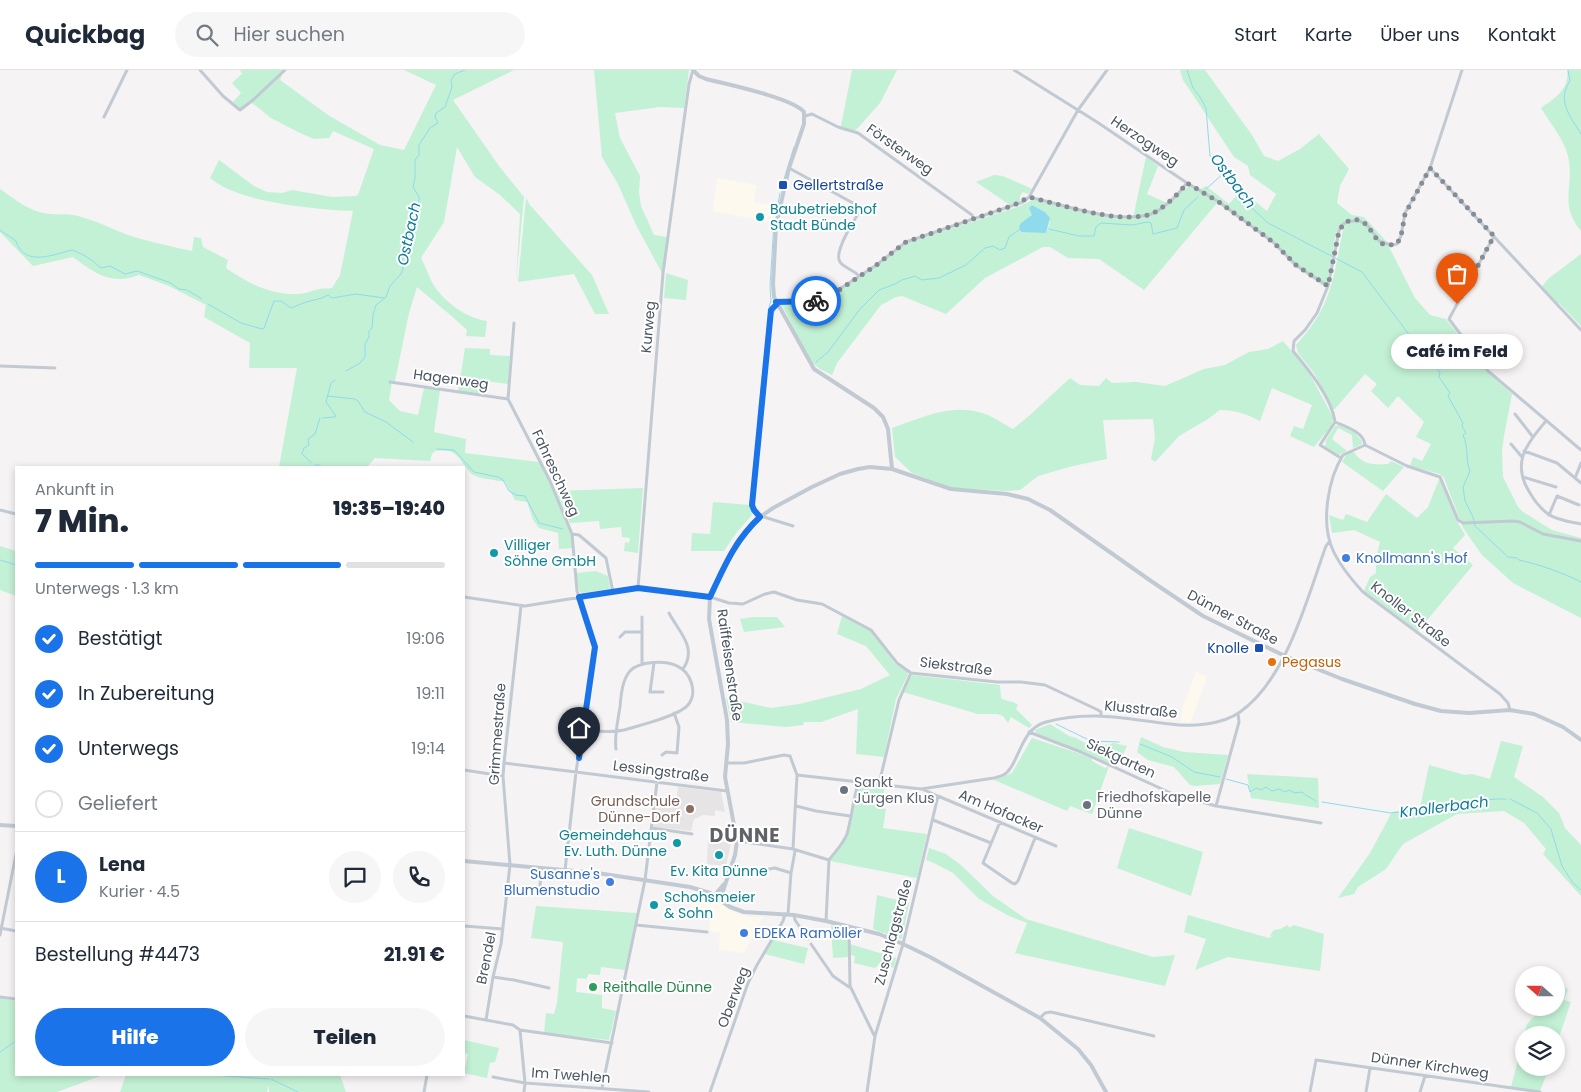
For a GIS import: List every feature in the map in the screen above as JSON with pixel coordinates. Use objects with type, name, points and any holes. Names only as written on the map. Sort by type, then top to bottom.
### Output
[{"type":"street","points":[[104,118],[127,70]]},
{"type":"street","points":[[200,70],[223,96],[240,110],[284,70]]},
{"type":"street","points":[[693,70],[699,76],[706,79],[793,104],[802,110],[805,116],[789,168],[776,225],[773,284],[777,303],[814,369],[874,408],[883,417],[888,429],[892,469]]},
{"type":"street","name":"Kurweg","points":[[638,588],[663,273],[689,84],[693,70]]},
{"type":"street","name":"Herzogweg","points":[[1014,70],[1098,122],[1234,213],[1273,242],[1297,266],[1328,286]]},
{"type":"street","points":[[793,526],[760,517],[752,505],[772,307],[777,303],[824,300],[875,266],[906,242],[1014,205],[1029,197],[1078,110],[1108,70]]},
{"type":"street","points":[[1364,445],[1364,440],[1357,432],[1335,422],[1320,388],[1308,368],[1293,351],[1294,342],[1317,313],[1328,286],[1339,231],[1342,225],[1353,220],[1363,222],[1379,241],[1384,244],[1397,244],[1401,236],[1405,214],[1430,168],[1462,70]]},
{"type":"street","name":"Försterweg","points":[[805,116],[812,114],[838,128],[858,133],[972,215],[973,218]]},
{"type":"street","points":[[789,168],[862,208],[850,226],[838,255],[840,263],[859,276]]},
{"type":"street","points":[[1430,168],[1581,330]]},
{"type":"street","points":[[1029,197],[1117,218],[1155,212],[1178,194],[1187,183]]},
{"type":"street","points":[[1494,236],[1449,319],[1488,371],[1581,450]]},
{"type":"street","points":[[508,399],[514,323]]},
{"type":"street","points":[[0,366],[55,368]]},
{"type":"street","name":"Hagenweg","points":[[390,382],[508,399]]},
{"type":"street","name":"Fahreschweg","points":[[508,399],[550,481],[572,534],[579,597],[595,647],[576,772],[565,870]]},
{"type":"street","points":[[1515,414],[1533,437]]},
{"type":"street","points":[[1546,421],[1533,437],[1522,457],[1521,467],[1525,486],[1537,505],[1549,515],[1581,524]]},
{"type":"street","points":[[1335,422],[1320,445],[1341,458],[1348,452],[1364,445],[1407,466],[1440,477],[1458,520],[1463,523],[1513,521],[1543,534],[1581,541]]},
{"type":"street","points":[[1511,444],[1522,457]]},
{"type":"street","points":[[1524,451],[1557,463],[1581,484]]},
{"type":"street","name":"Knoller Straße","points":[[1341,458],[1327,496],[1327,514],[1332,548],[1345,572],[1363,592],[1500,694],[1508,703],[1510,710]]},
{"type":"street","points":[[1575,478],[1581,463]]},
{"type":"street","name":"Raiffeisenstraße","points":[[720,900],[735,855],[737,841],[727,791],[727,720],[709,620],[710,597],[733,548],[750,526],[760,517],[786,500],[850,470],[870,467],[892,469]]},
{"type":"street","name":"Dünner Straße","points":[[892,469],[951,489],[1006,494],[1028,499],[1050,510],[1203,616],[1285,656],[1342,679],[1441,711],[1469,713],[1510,710],[1534,714],[1546,718],[1581,740]]},
{"type":"street","points":[[1523,477],[1556,488]]},
{"type":"street","points":[[1549,515],[1557,496],[1579,506]]},
{"type":"street","points":[[0,510],[15,514]]},
{"type":"street","points":[[572,534],[579,535],[606,558],[613,592]]},
{"type":"street","name":"Klusstraße","points":[[1029,732],[1043,723],[1101,715],[1183,725],[1216,721],[1238,713],[1261,690],[1285,656],[1326,546],[1330,541]]},
{"type":"street","name":"Siekstraße","points":[[465,597],[521,606],[638,588],[710,597],[729,603],[743,604],[774,592],[797,600],[822,604],[871,630],[896,663],[911,672],[997,682],[1045,685],[1098,710],[1101,712],[1101,715]]},
{"type":"street","name":"Grimmestraße","points":[[510,865],[503,776],[521,606]]},
{"type":"street","points":[[669,613],[674,624],[684,637],[688,652],[687,663],[683,669]]},
{"type":"street","points":[[642,617],[642,663]]},
{"type":"street","points":[[620,637],[625,632],[642,632]]},
{"type":"street","points":[[583,729],[611,732],[617,731],[674,714],[688,705],[692,693],[690,678],[683,669],[674,664],[642,663],[630,671],[621,695],[617,731],[615,744],[616,749]]},
{"type":"street","points":[[654,663],[650,692],[663,692]]},
{"type":"street","points":[[879,784],[899,700],[911,672]]},
{"type":"street","points":[[1216,806],[1239,722],[1238,713]]},
{"type":"street","points":[[662,755],[666,752],[677,753],[678,727],[674,714]]},
{"type":"street","points":[[798,774],[921,789],[994,778],[1005,774],[1010,768],[1029,732]]},
{"type":"street","name":"Siekgarten","points":[[1029,732],[1081,752],[1163,790],[1216,806],[1321,823]]},
{"type":"street","points":[[726,764],[744,763],[784,755],[790,756],[798,774],[794,850],[787,914]]},
{"type":"street","name":"Lessingstraße","points":[[504,763],[727,791]]},
{"type":"street","points":[[465,770],[503,776]]},
{"type":"street","points":[[826,921],[829,860],[844,839],[859,781]]},
{"type":"street","points":[[602,1088],[645,880],[657,782]]},
{"type":"street","points":[[921,789],[938,796]]},
{"type":"street","name":"Zuschlagstraße","points":[[867,1092],[875,1036],[903,944],[934,820],[938,796]]},
{"type":"street","name":"Am Hofacker","points":[[938,796],[1056,846]]},
{"type":"street","points":[[796,806],[850,816]]},
{"type":"street","points":[[934,820],[991,843]]},
{"type":"street","points":[[1000,822],[983,863],[1015,884],[1035,838]]},
{"type":"street","points":[[0,824],[15,826]]},
{"type":"street","points":[[652,828],[692,834]]},
{"type":"street","points":[[737,841],[794,850],[829,860]]},
{"type":"street","points":[[0,935],[15,859]]},
{"type":"street","points":[[465,861],[565,870],[694,888],[714,896],[730,907],[744,912],[794,915],[879,934],[903,944],[1040,1018],[1078,1049],[1091,1065],[1106,1092]]},
{"type":"street","name":"Brendel","points":[[486,1020],[501,944],[510,865]]},
{"type":"street","points":[[540,888],[541,868]]},
{"type":"street","points":[[770,869],[775,868],[791,873]]},
{"type":"street","name":"Raiffeisenstraße","points":[[714,896],[726,882]]},
{"type":"street","name":"Oberweg","points":[[710,1092],[748,983],[787,914]]},
{"type":"street","points":[[794,915],[795,920],[808,939]]},
{"type":"street","points":[[636,925],[707,932]]},
{"type":"street","points":[[465,926],[503,930]]},
{"type":"street","points":[[849,926],[850,986],[875,1036]]},
{"type":"street","points":[[1,928],[15,931]]},
{"type":"street","points":[[811,944],[833,976],[850,986]]},
{"type":"street","points":[[493,977],[548,988]]},
{"type":"street","points":[[0,997],[15,999]]},
{"type":"street","points":[[1040,1018],[1045,1013],[1051,1012],[1154,1036]]},
{"type":"street","points":[[465,1016],[513,1025],[520,1030],[612,1043]]},
{"type":"street","points":[[520,1030],[525,1083],[524,1092]]},
{"type":"street","name":"Dünner Kirchweg","points":[[1310,1092],[1316,1060],[1540,1092]]},
{"type":"street","points":[[1366,1092],[1370,1068]]},
{"type":"street","points":[[424,1092],[427,1076]]},
{"type":"street","points":[[1420,1092],[1425,1076]]},
{"type":"street","name":"Im Twehlen","points":[[493,1078],[525,1083],[649,1092]]},
{"type":"shaded area","points":[[717,178],[757,185],[754,202],[776,206],[773,223],[713,211]]},
{"type":"shaded area","points":[[1196,672],[1207,677],[1191,722],[1181,722],[1182,709]]},
{"type":"shaded area","name":"Grundschule Dünne-Dorf","points":[[678,787],[721,792],[725,812],[715,810],[715,816],[703,815],[694,819],[691,831],[654,827],[656,805],[676,807]]},
{"type":"shaded area","points":[[708,840],[731,843],[726,866],[707,864]]},
{"type":"shaded area","points":[[693,891],[709,897],[737,914],[763,917],[744,953],[719,950],[720,933],[709,931],[710,912],[690,910]]},
{"type":"green space","points":[[240,70],[284,70],[280,80],[328,115],[380,145],[404,150],[436,85],[404,70],[514,70],[453,100],[499,166],[524,197],[516,282],[520,214],[500,195],[475,177],[457,147],[444,222],[421,258],[433,284],[449,303],[464,313],[487,321],[485,337],[466,336],[467,330],[417,287],[409,313],[395,381],[392,382],[389,400],[400,411],[418,415],[424,388],[440,390],[434,432],[466,439],[465,453],[539,462],[564,515],[574,548],[559,549],[558,533],[539,528],[533,520],[527,502],[515,500],[505,482],[473,475],[455,454],[450,452],[435,451],[430,461],[375,458],[368,466],[279,466],[297,368],[249,368],[250,343],[204,317],[206,305],[169,286],[139,275],[120,279],[104,276],[96,273],[73,257],[33,266],[0,232],[0,189],[37,211],[77,216],[152,242],[192,251],[194,237],[201,238],[203,247],[228,260],[226,268],[243,279],[269,290],[298,294],[332,288],[340,275],[353,211],[319,209],[258,199],[223,187],[210,178],[219,160],[254,186],[267,192],[282,193],[292,190],[332,197],[355,196],[358,195],[374,149],[333,131],[329,138],[314,139],[271,118],[253,102],[241,109],[233,102],[241,93],[232,83],[242,74]]},
{"type":"green space","points":[[594,70],[689,70],[684,108],[660,107],[615,113],[620,138],[640,176],[639,192],[641,206],[654,235],[667,237],[662,273],[636,225],[618,184],[602,157]]},
{"type":"green space","points":[[852,70],[897,70],[880,103],[856,130],[849,130],[841,126]]},
{"type":"green space","points":[[1180,70],[1205,70],[1252,135],[1264,156],[1278,161],[1300,149],[1319,134],[1349,169],[1340,186],[1337,203],[1352,215],[1364,217],[1386,241],[1415,298],[1430,315],[1446,319],[1487,372],[1512,394],[1502,452],[1503,477],[1518,507],[1523,512],[1552,530],[1581,538],[1581,618],[1513,583],[1482,555],[1463,528],[1444,478],[1440,474],[1410,466],[1413,457],[1422,461],[1431,444],[1416,437],[1424,422],[1398,396],[1388,408],[1371,391],[1377,384],[1365,374],[1335,409],[1332,409],[1314,373],[1298,353],[1296,345],[1317,317],[1329,291],[1343,230],[1339,228],[1336,234],[1327,283],[1323,286],[1293,265],[1272,242],[1217,203],[1144,290],[1099,259],[1068,258],[1050,247],[1043,247],[985,278],[946,314],[902,296],[881,305],[837,363],[832,375],[810,361],[782,305],[784,303],[824,300],[877,266],[907,243],[1020,206],[1035,199],[1115,218],[1133,218],[1146,157],[1158,166],[1147,194],[1167,203],[1191,185],[1201,189],[1206,186],[1229,204],[1239,193],[1237,187],[1267,211],[1276,194],[1250,175],[1248,166],[1234,157],[1183,80]],"holes":[[[1032,205],[1045,212],[1050,222],[1046,233],[1038,232],[1030,217],[1032,215]]]},
{"type":"green space","points":[[1567,70],[1581,70],[1581,231],[1570,212],[1568,195],[1570,167],[1568,156],[1560,137],[1541,108],[1556,97],[1564,88]]},
{"type":"green space","points":[[994,175],[1003,176],[1032,189],[1028,194],[1023,192],[1020,196],[1020,201],[1010,205],[976,182]]},
{"type":"green space","points":[[526,198],[530,205],[592,275],[609,314],[595,314],[574,274],[518,282]]},
{"type":"green space","points":[[1581,254],[1581,326],[1559,303],[1557,304],[1541,288],[1548,279]]},
{"type":"green space","points":[[666,273],[688,280],[686,300],[664,298]]},
{"type":"green space","points":[[1283,341],[1307,369],[1333,417],[1332,425],[1314,447],[1290,436],[1294,426],[1303,429],[1312,405],[1272,388],[1260,421],[1241,413],[1220,410],[1179,436],[1155,462],[1151,459],[1155,438],[1153,419],[1103,420],[1107,459],[1038,476],[1020,490],[954,488],[912,473],[895,457],[892,428],[925,416],[948,411],[971,410],[990,416],[1013,429],[1070,378],[1080,385],[1099,386],[1106,378],[1112,383],[1136,382],[1165,386],[1204,369],[1225,365],[1249,352],[1268,349]]},
{"type":"green space","points":[[465,348],[490,349],[490,355],[510,356],[508,384],[486,381],[485,395],[458,391]]},
{"type":"green space","points":[[1339,425],[1354,432],[1362,441],[1362,444],[1353,448],[1352,435],[1338,428],[1332,439],[1347,451],[1339,455],[1325,447],[1326,440],[1335,426]]},
{"type":"green space","points":[[1353,451],[1364,462],[1388,464],[1391,461],[1404,467],[1383,491],[1342,462],[1346,455]]},
{"type":"green space","points":[[1440,477],[1457,521],[1465,535],[1453,548],[1473,565],[1418,631],[1364,591],[1370,577],[1376,573],[1376,564],[1369,564],[1369,556],[1377,554],[1380,542],[1354,530],[1332,533],[1329,515],[1343,520],[1346,514],[1367,522],[1386,494],[1417,518],[1428,507]]},
{"type":"green space","points":[[643,488],[638,553],[624,551],[625,542],[629,543],[630,538],[622,537],[621,527],[600,529],[599,521],[570,523],[556,491]]},
{"type":"green space","points":[[713,502],[750,505],[752,515],[724,551],[691,551],[692,533],[710,534]]},
{"type":"green space","points":[[0,546],[15,551],[15,596],[0,590]]},
{"type":"green space","points":[[596,571],[608,576],[610,589],[582,593],[579,591],[576,573]]},
{"type":"green space","points":[[842,616],[871,631],[895,664],[908,672],[896,699],[884,757],[856,754],[858,709],[821,722],[804,722],[803,725],[786,727],[731,722],[726,698],[771,708],[799,704],[861,689],[890,675],[866,646],[837,634]]},
{"type":"green space","points":[[777,617],[785,627],[744,632],[740,619]]},
{"type":"green space","points":[[912,675],[1000,685],[1001,698],[1018,705],[1016,709],[1032,725],[1029,728],[1011,717],[1008,723],[1003,716],[997,714],[978,714],[903,692]]},
{"type":"green space","points":[[1050,724],[1069,736],[1089,745],[1114,743],[1127,746],[1117,767],[1036,733],[1035,730]]},
{"type":"green space","points":[[1141,737],[1163,747],[1184,752],[1228,755],[1220,784],[1190,785],[1174,767],[1148,760],[1137,752]]},
{"type":"green space","points":[[1032,738],[1087,756],[1105,768],[1109,766],[1092,814],[1070,806],[1067,811],[994,780],[1012,773]]},
{"type":"green space","points":[[1501,741],[1523,746],[1514,777],[1543,797],[1559,813],[1565,828],[1581,845],[1581,896],[1543,854],[1546,849],[1524,823],[1504,811],[1457,814],[1403,844],[1386,869],[1358,887],[1354,894],[1338,898],[1370,853],[1392,812],[1420,808],[1429,765],[1465,775],[1472,774],[1490,779]]},
{"type":"green space","points":[[1247,774],[1318,778],[1319,808],[1251,798]]},
{"type":"green space","points":[[860,782],[885,786],[881,808],[886,809],[883,828],[927,834],[917,878],[830,861],[847,834],[855,794]]},
{"type":"green space","points":[[1129,828],[1203,852],[1191,896],[1117,868]]},
{"type":"green space","points":[[929,848],[946,854],[961,865],[993,896],[1026,919],[1153,957],[1175,955],[1165,986],[1015,953],[1027,923],[1009,916],[979,899],[953,873],[926,860]]},
{"type":"green space","points":[[877,895],[909,903],[902,938],[900,939],[873,929]]},
{"type":"green space","points":[[536,906],[637,913],[625,970],[601,967],[600,975],[588,974],[587,979],[577,978],[576,992],[602,995],[602,1008],[616,1011],[609,1040],[544,1033],[546,1013],[554,1014],[557,1003],[563,942],[531,938]]},
{"type":"green space","points":[[1188,915],[1269,938],[1274,930],[1288,925],[1289,928],[1294,925],[1324,934],[1320,971],[1228,957],[1195,970],[1206,939],[1184,932]]},
{"type":"green space","points":[[831,925],[847,929],[849,957],[833,958]]},
{"type":"green space","points":[[773,940],[808,948],[804,964],[765,954]]},
{"type":"green space","points":[[850,944],[896,958],[894,968],[880,963],[875,968],[854,963],[855,956],[851,955]]},
{"type":"green space","points":[[0,998],[15,1001],[15,1076],[100,1076],[57,1092],[0,1092]]},
{"type":"green space","points":[[1565,1000],[1571,1002],[1563,1026],[1526,1026],[1534,1016],[1565,1016]]},
{"type":"green space","points":[[465,1040],[499,1048],[495,1062],[490,1063],[487,1078],[465,1073],[468,1054],[465,1053]]},
{"type":"green space","points":[[1515,1072],[1515,1076],[1546,1076],[1540,1091],[1511,1087]]},
{"type":"green space","points":[[126,1076],[340,1076],[346,1092],[269,1092],[269,1085],[267,1092],[120,1092]]},
{"type":"water","points":[[1032,205],[1045,212],[1050,218],[1046,233],[1021,232],[1019,227],[1021,223],[1032,215],[1029,208]]},
{"type":"waterway","name":"Ostbach","points":[[346,371],[360,363],[365,357],[365,344],[369,337],[369,331],[372,328],[376,305],[386,297],[390,286],[403,269],[402,261],[405,253],[403,245],[408,237],[407,230],[419,201],[419,197],[413,187],[415,160],[419,155],[419,145],[430,128],[438,123],[435,117],[436,113],[445,107],[452,87],[451,80],[455,74],[465,70]]},
{"type":"waterway","name":"Ostbach","points":[[1187,70],[1193,88],[1206,108],[1210,156],[1240,189],[1252,208],[1268,223],[1362,272],[1429,361],[1434,363],[1434,366],[1440,372],[1439,377],[1450,393],[1448,396],[1463,423],[1462,426],[1466,433],[1463,435],[1470,471],[1463,487],[1465,501],[1475,526],[1508,557],[1551,569],[1581,582]]},
{"type":"waterway","points":[[1568,70],[1570,81],[1564,95],[1566,109],[1581,134]]},
{"type":"waterway","points":[[781,189],[794,147]]},
{"type":"waterway","points":[[1206,189],[1224,173]]},
{"type":"waterway","points":[[778,204],[780,193]]},
{"type":"waterway","points":[[1049,229],[1079,236],[1094,236],[1096,227],[1101,223],[1132,225],[1148,222],[1151,223],[1153,234],[1177,228],[1184,210],[1198,197]]},
{"type":"waterway","points":[[769,307],[771,301],[770,286],[774,223]]},
{"type":"waterway","points":[[816,362],[828,352],[860,309],[879,290],[915,276],[922,280],[939,278],[966,265],[985,248],[993,246],[1000,250],[1005,248],[1009,237],[1020,229]]},
{"type":"waterway","points":[[0,230],[16,241],[25,254],[32,257],[48,256],[72,250],[80,253],[101,268],[110,266],[125,274],[137,271],[171,283],[179,289],[187,290],[202,299]]},
{"type":"waterway","points":[[208,304],[241,323],[262,329],[274,301],[281,301],[291,308],[328,295],[332,298],[356,294],[384,298]]},
{"type":"waterway","points":[[763,415],[772,314],[775,311]]},
{"type":"waterway","points":[[758,418],[769,312]]},
{"type":"waterway","name":"Ostbach","points":[[323,418],[336,416],[326,402],[331,383],[335,380]]},
{"type":"waterway","points":[[327,396],[355,399],[365,412],[386,422],[413,442]]},
{"type":"waterway","name":"Ostbach","points":[[311,462],[302,454],[304,448],[309,445],[308,439],[315,434],[320,418]]},
{"type":"waterway","points":[[750,504],[758,424]]},
{"type":"waterway","points":[[759,454],[762,425]]},
{"type":"waterway","points":[[437,449],[454,450],[474,472],[498,477],[503,480],[509,491],[516,495],[525,496],[539,523],[563,529]]},
{"type":"waterway","name":"Ostbach","points":[[315,465],[320,466]]},
{"type":"waterway","name":"Ostbach","points":[[0,560],[15,565]]},
{"type":"waterway","name":"Knollerbach","points":[[1056,724],[1091,741],[1119,742]]},
{"type":"waterway","name":"Knollerbach","points":[[1140,744],[1172,757],[1194,772],[1220,777]]},
{"type":"waterway","name":"Knollerbach","points":[[1226,779],[1248,785],[1250,792],[1256,788],[1261,790],[1266,787],[1272,791],[1279,789],[1285,792],[1289,790],[1295,793],[1302,792],[1316,801]]},
{"type":"waterway","name":"Knollerbach","points":[[1322,802],[1391,813],[1506,799]]},
{"type":"waterway","name":"Knollerbach","points":[[1510,799],[1537,813],[1551,829],[1562,866],[1573,883],[1581,890]]},
{"type":"waterway","points":[[0,1052],[15,1042]]},
{"type":"waterway","points":[[226,1076],[269,1079]]},
{"type":"waterway","points":[[271,1079],[298,1092]]},
{"type":"way so far","points":[[816,301],[824,300],[875,266],[906,242],[1023,202],[1029,197],[1117,218],[1155,212],[1178,194],[1187,183],[1219,202],[1273,242],[1297,266],[1328,286],[1339,231],[1342,225],[1353,220],[1363,222],[1379,241],[1384,244],[1397,244],[1400,240],[1405,214],[1430,168],[1494,236],[1457,304]]},
{"type":"place","name":"Gellertstraße","points":[[783,185]]},
{"type":"place","name":"Baubetriebshof Stadt Bünde","points":[[760,217]]},
{"type":"place","name":"Café im Feld","points":[[1457,304]]},
{"type":"place","name":"Villiger Söhne GmbH","points":[[494,553]]},
{"type":"place","name":"Knollmann's Hof","points":[[1346,558]]},
{"type":"place","name":"Knolle","points":[[1259,648]]},
{"type":"place","name":"Pegasus","points":[[1272,662]]},
{"type":"place","name":"Sankt Jürgen Klus","points":[[844,790]]},
{"type":"place","name":"Friedhofskapelle Dünne","points":[[1087,805]]},
{"type":"place","name":"Grundschule Dünne-Dorf","points":[[690,809]]},
{"type":"place","name":"Gemeindehaus Ev. Luth. Dünne","points":[[677,843]]},
{"type":"place","name":"Ev. Kita Dünne","points":[[719,855]]},
{"type":"place","name":"Susanne's Blumenstudio","points":[[610,882]]},
{"type":"place","name":"Schohsmeier & Sohn","points":[[654,905]]},
{"type":"place","name":"EDEKA Ramöller","points":[[744,933]]},
{"type":"place","name":"Reithalle Dünne","points":[[593,987]]},
{"type":"district","name":"DÜNNE","points":[[745,835]]},
{"type":"route","points":[[579,758],[595,647],[579,597],[638,588],[710,597],[736,543],[760,517],[752,505],[772,307],[777,304],[776,302],[816,301]]}]
